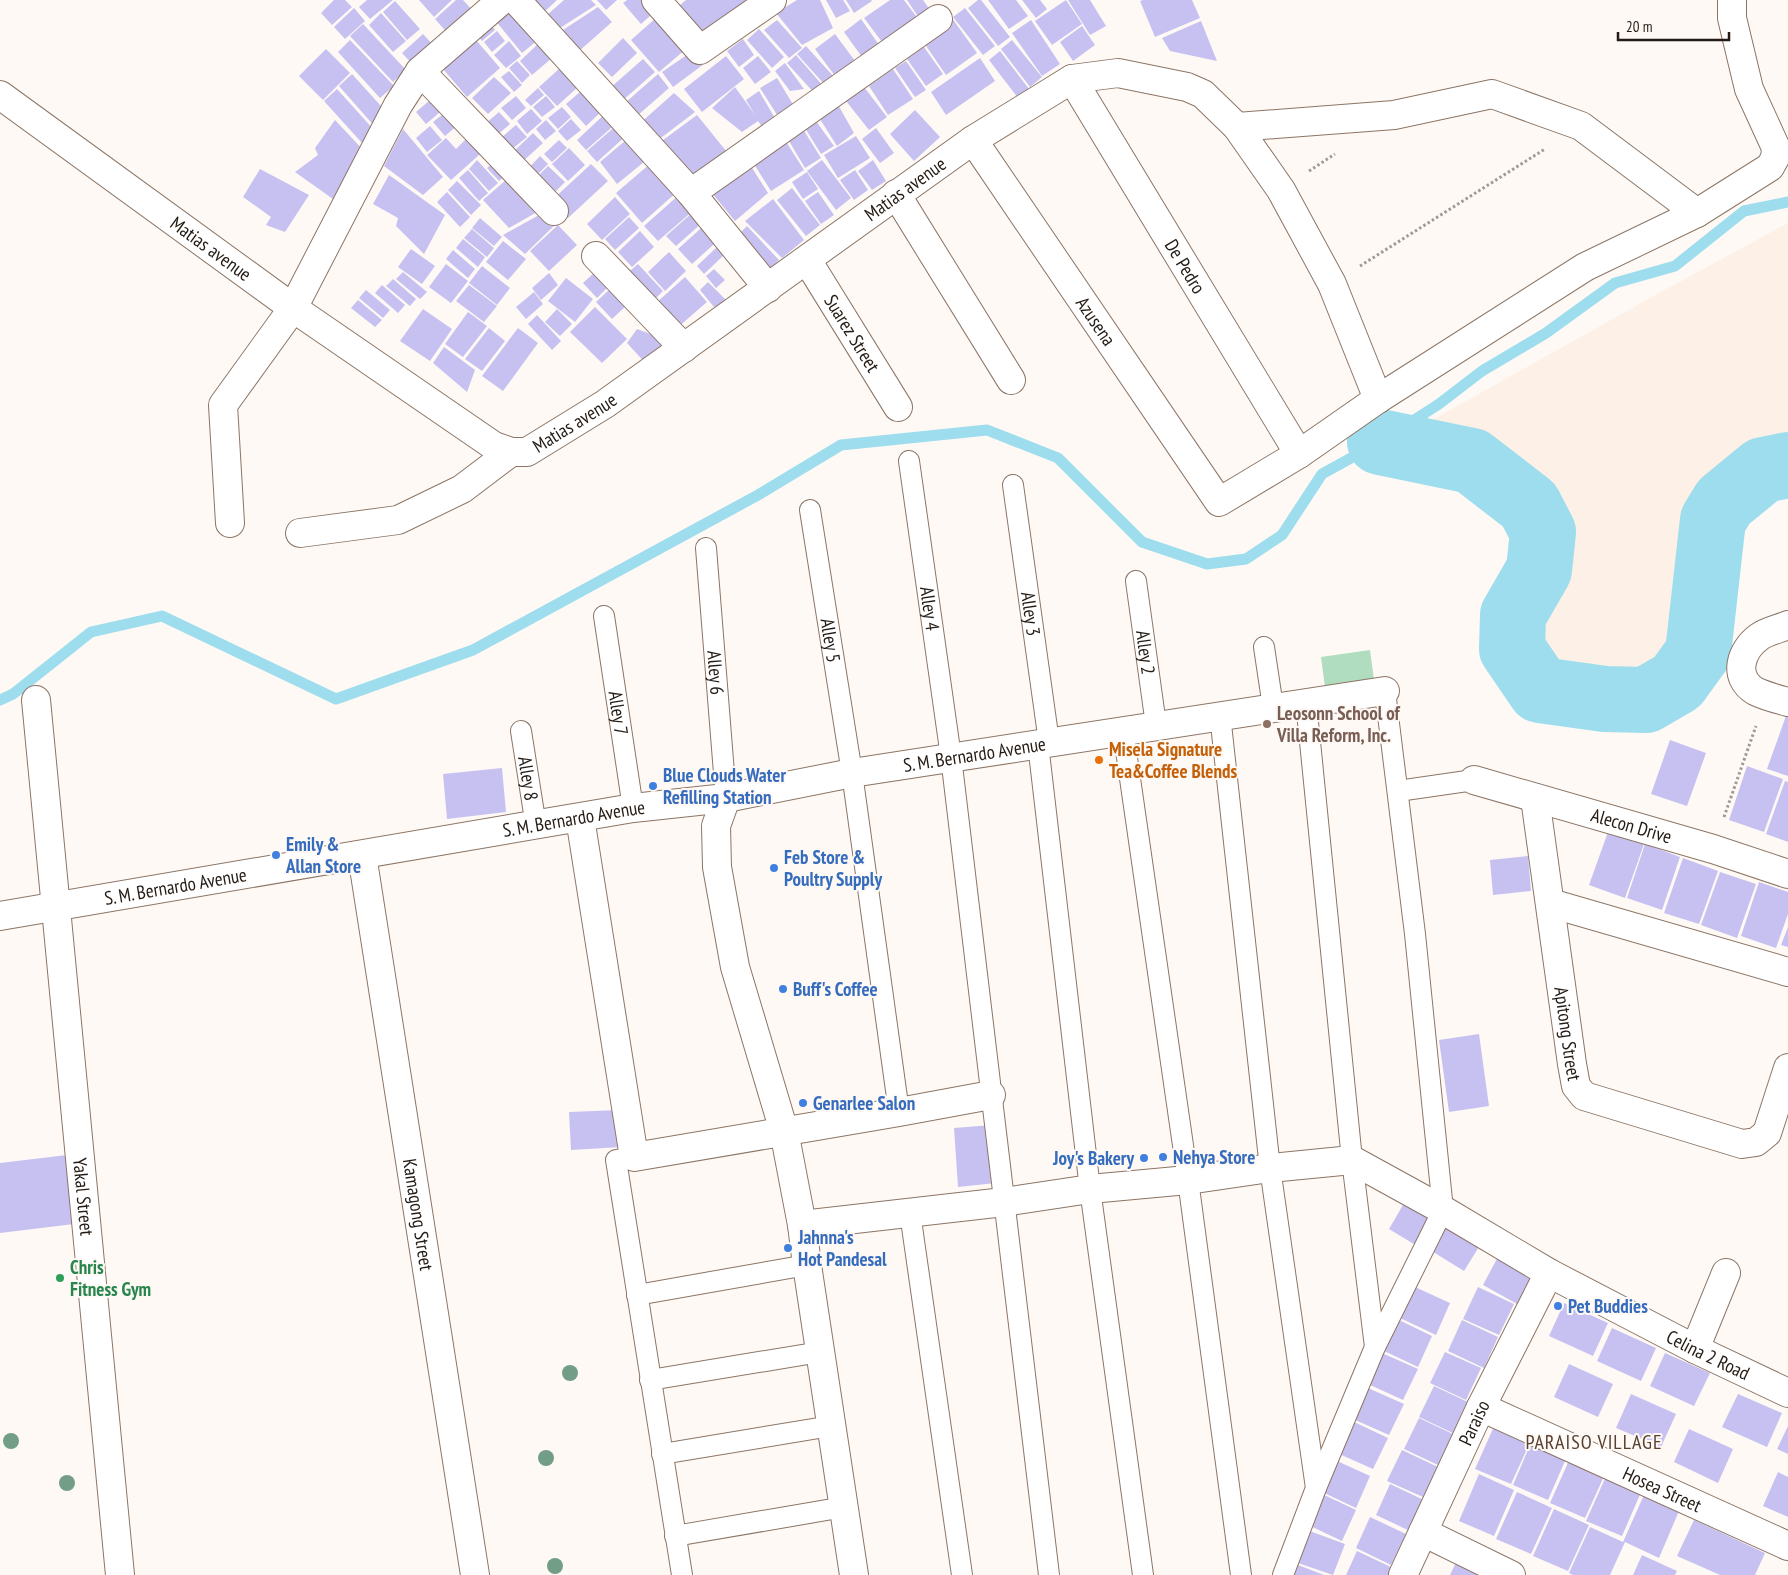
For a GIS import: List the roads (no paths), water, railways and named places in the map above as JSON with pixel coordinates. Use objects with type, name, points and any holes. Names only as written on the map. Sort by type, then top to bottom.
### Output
[{"type":"street","points":[[230,523],[223,404],[293,308],[398,104],[420,71],[502,0]]},
{"type":"street","points":[[516,0],[691,193],[768,288]]},
{"type":"street","points":[[656,0],[700,50],[772,0]]},
{"type":"street","points":[[1299,454],[1378,399],[1585,267],[1697,213],[1770,167],[1775,158],[1776,148],[1749,89],[1732,18],[1732,0]]},
{"type":"street","points":[[691,193],[938,19]]},
{"type":"street","points":[[420,71],[554,211]]},
{"type":"street","points":[[1072,79],[1118,73],[1187,87],[1203,94],[1237,127],[1281,190],[1332,284],[1378,399]]},
{"type":"street","name":"Matias avenue","points":[[0,95],[293,308],[494,446],[511,452],[527,452],[605,404],[973,140],[1072,79]]},
{"type":"street","name":"De Pedro","points":[[1072,79],[1299,454]]},
{"type":"street","points":[[1237,127],[1394,115],[1492,94],[1581,126],[1697,213]]},
{"type":"street","name":"Azusena","points":[[973,140],[1218,502],[1299,454]]},
{"type":"street","points":[[896,194],[1011,380]]},
{"type":"street","points":[[596,256],[684,348]]},
{"type":"street","name":"Suarez Street","points":[[807,260],[898,407]]},
{"type":"street","points":[[300,533],[398,520],[462,490],[511,452]]},
{"type":"street","points":[[1777,699],[1756,691],[1746,684],[1740,672],[1742,660],[1748,646],[1761,636],[1788,625]]},
{"type":"street","name":"S. M. Bernardo Avenue","points":[[0,916],[633,808],[726,798],[852,773],[1385,691]]},
{"type":"street","name":"Yakal Street","points":[[36,700],[120,1575]]},
{"type":"street","name":"Alecon Drive","points":[[1474,780],[1713,849],[1788,874]]},
{"type":"street","points":[[726,798],[716,826],[717,867],[735,967],[784,1131],[802,1225],[854,1575]]},
{"type":"street","name":"Apitong Street","points":[[1535,798],[1573,1072],[1576,1086],[1584,1096],[1742,1144],[1756,1142],[1767,1133],[1788,1068]]},
{"type":"street","points":[[580,818],[634,1156],[991,1095]]},
{"type":"street","name":"Kamagong Street","points":[[362,855],[475,1575]]},
{"type":"street","points":[[1550,902],[1788,972]]},
{"type":"street","points":[[802,1225],[910,1214],[1090,1189],[1188,1180],[1270,1168],[1352,1160]]},
{"type":"street","name":"Celina 2 Road","points":[[1352,1160],[1443,1210],[1549,1273],[1695,1349],[1788,1393]]},
{"type":"street","name":"Paraiso","points":[[1403,1575],[1481,1407],[1549,1273]]},
{"type":"street","points":[[1695,1349],[1726,1273]]},
{"type":"street","name":"Hosea Street","points":[[1481,1407],[1788,1546]]},
{"type":"street","points":[[1423,1532],[1511,1575]]},
{"type":"lane","name":"Alley 4","points":[[909,460],[951,757],[1049,1575]]},
{"type":"lane","name":"Alley 3","points":[[1013,485],[1044,743],[1090,1189],[1143,1575]]},
{"type":"lane","name":"Alley 5","points":[[810,510],[852,773],[899,1112]]},
{"type":"lane","name":"Alley 6","points":[[706,548],[726,798]]},
{"type":"lane","name":"Alley 2","points":[[1136,581],[1156,725]]},
{"type":"lane","name":"Alley 7","points":[[604,616],[633,808]]},
{"type":"lane","points":[[1264,647],[1273,707]]},
{"type":"lane","points":[[1283,1575],[1316,1488],[1375,1347],[1443,1210],[1416,934],[1385,691]]},
{"type":"lane","points":[[1306,702],[1352,1160],[1375,1347]]},
{"type":"lane","points":[[1220,715],[1270,1168],[1316,1488]]},
{"type":"lane","points":[[1123,730],[1188,1180],[1241,1575]]},
{"type":"lane","name":"Alley 8","points":[[521,731],[536,826]]},
{"type":"lane","points":[[1398,792],[1474,780]]},
{"type":"lane","points":[[634,1156],[616,1160],[682,1575]]},
{"type":"lane","points":[[910,1214],[962,1575]]},
{"type":"lane","points":[[637,1295],[807,1265]]},
{"type":"lane","points":[[650,1380],[820,1352]]},
{"type":"lane","points":[[662,1454],[831,1426]]},
{"type":"lane","points":[[675,1536],[844,1507]]},
{"type":"waterway","points":[[0,700],[13,694],[91,632],[162,616],[336,699],[473,650],[758,495],[841,445],[987,430],[1058,458],[1142,542],[1207,564],[1246,559],[1282,535],[1322,474],[1380,442],[1439,404],[1482,371],[1546,333],[1615,283],[1675,266],[1744,211],[1788,202]]},
{"type":"waterway","points":[[1380,442],[1472,461],[1529,505],[1543,532],[1539,570],[1513,615],[1512,649],[1540,690],[1605,699],[1646,700],[1677,682],[1698,653],[1713,520],[1724,502],[1763,470],[1788,465]]},
{"type":"place","name":"Leosonn School of Villa Reform, Inc.","points":[[1267,724]]},
{"type":"place","name":"Misela Signature Tea&Coffee Blends","points":[[1099,760]]},
{"type":"place","name":"Blue Clouds Water Refilling Station","points":[[653,786]]},
{"type":"place","name":"Emily & Allan Store","points":[[276,855]]},
{"type":"place","name":"Feb Store & Poultry Supply","points":[[774,868]]},
{"type":"place","name":"Buff's Coffee","points":[[783,989]]},
{"type":"place","name":"Genarlee Salon","points":[[803,1103]]},
{"type":"place","name":"Nehya Store","points":[[1163,1157]]},
{"type":"place","name":"Joy's Bakery","points":[[1144,1158]]},
{"type":"place","name":"Jahnna's Hot Pandesal","points":[[788,1248]]},
{"type":"place","name":"Chris Fitness Gym","points":[[60,1278]]},
{"type":"place","name":"Pet Buddies","points":[[1558,1306]]},
{"type":"district","name":"PARAISO VILLAGE","points":[[1594,1442]]}]
